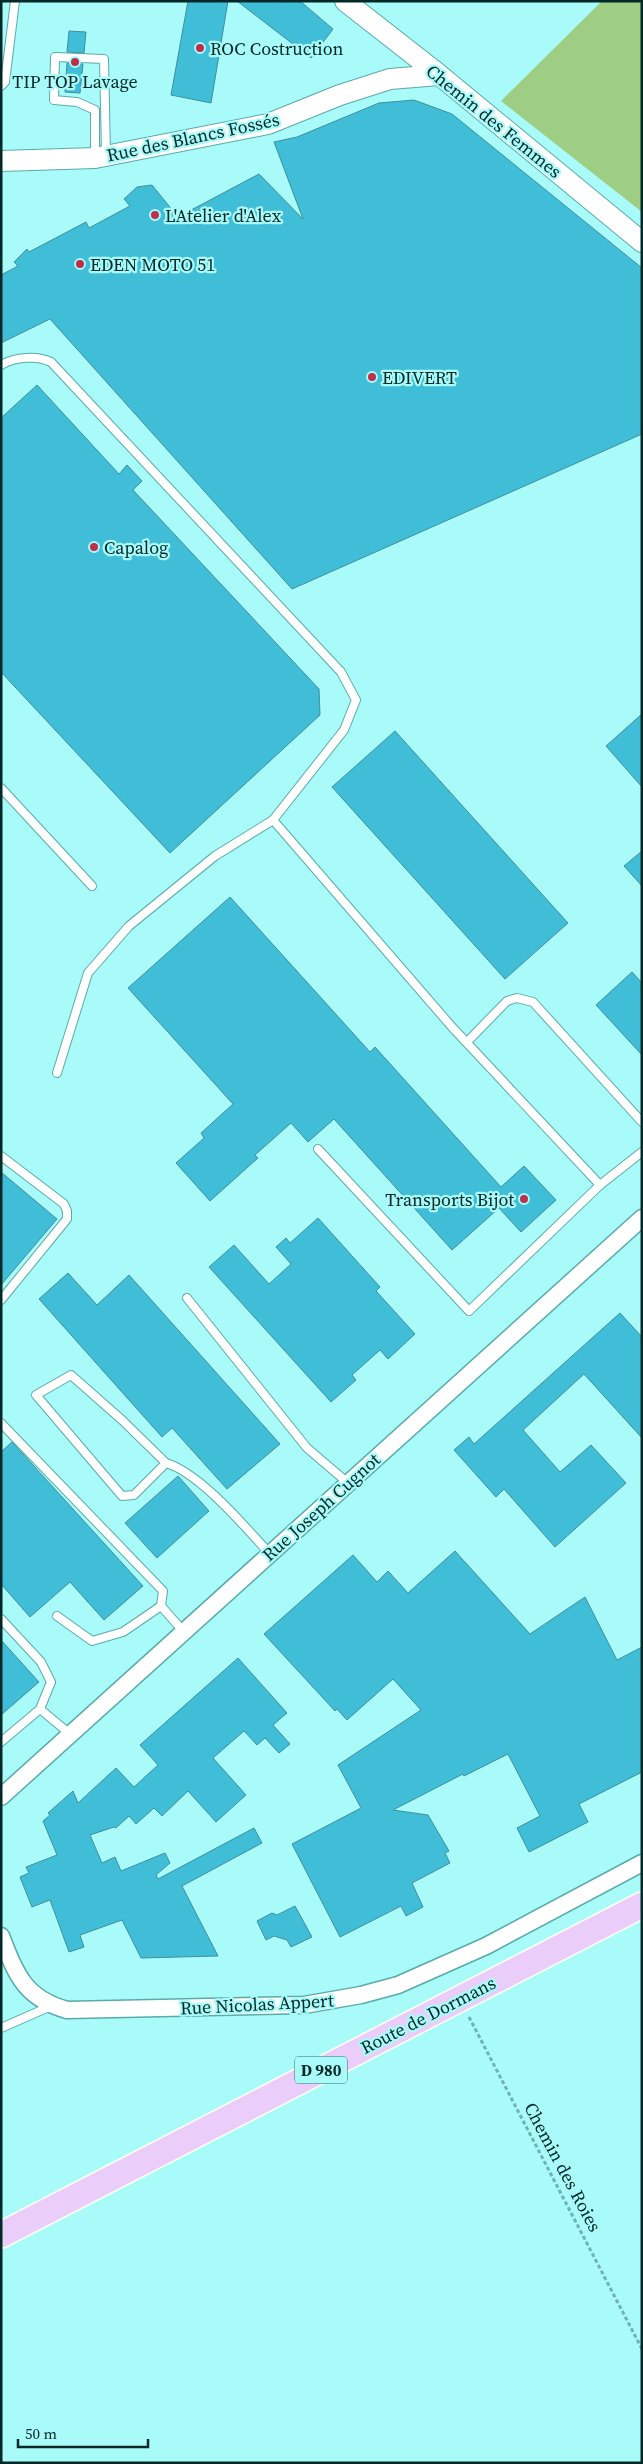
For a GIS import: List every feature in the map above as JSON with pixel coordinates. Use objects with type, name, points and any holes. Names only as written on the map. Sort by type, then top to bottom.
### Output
[{"type":"main road","name":"Route de Dormans","points":[[1,2235],[642,1905]]},
{"type":"street","name":"Chemin des Femmes","points":[[345,1],[439,75],[642,242]]},
{"type":"street","name":"Rue des Blancs Fossés","points":[[1,161],[24,162],[101,157],[268,124],[340,95],[390,79],[439,75]]},
{"type":"street","name":"Rue Joseph Cugnot","points":[[1,1797],[642,1218]]},
{"type":"street","name":"Rue Nicolas Appert","points":[[51,2006],[67,2010],[94,2010],[278,2006],[328,2002],[361,1995],[398,1985],[486,1946],[642,1863]]},
{"type":"street","points":[[1,1936],[20,1979],[29,1991],[51,2006]]},
{"type":"lane","points":[[1,86],[5,82],[15,1]]},
{"type":"lane","points":[[56,56],[104,59],[101,157],[95,110],[77,102],[54,100],[56,56]]},
{"type":"lane","points":[[1,365],[10,360],[43,358],[51,362],[340,672],[356,700],[344,730],[273,820],[215,856],[129,926],[88,973],[57,1073]]},
{"type":"lane","points":[[1,788],[92,886]]},
{"type":"lane","points":[[273,820],[467,1042],[600,1185]]},
{"type":"lane","points":[[467,1042],[507,1001],[518,998],[533,1002],[642,1122]]},
{"type":"lane","points":[[318,1149],[469,1311],[600,1185],[642,1152]]},
{"type":"lane","points":[[1,1156],[64,1204],[67,1211],[67,1219],[1,1300]]},
{"type":"lane","points":[[187,1298],[307,1448],[348,1483]]},
{"type":"lane","points":[[166,1463],[134,1495],[122,1496],[36,1395],[71,1375],[122,1420],[166,1463],[179,1467],[201,1484],[270,1554]]},
{"type":"lane","points":[[1,1423],[163,1591],[160,1606],[123,1632],[92,1641],[57,1616]]},
{"type":"lane","points":[[160,1606],[184,1632]]},
{"type":"lane","points":[[1,1619],[40,1662],[51,1682],[40,1709],[1,1742]]},
{"type":"lane","points":[[40,1709],[70,1734]]},
{"type":"lane","points":[[1,2028],[51,2006]]},
{"type":"path","name":"Chemin des Roies","points":[[460,1999],[642,2349]]},
{"type":"green space","points":[[602,1],[642,1],[642,212],[501,101]]},
{"type":"building","name":"ROC Costruction","points":[[188,1],[228,1],[211,103],[171,95]]},
{"type":"building","name":"ROC Costruction","points":[[237,1],[300,1],[333,29],[311,58]]},
{"type":"building","points":[[69,31],[86,32],[84,53],[67,52]]},
{"type":"building","points":[[67,63],[83,64],[80,93],[65,92]]},
{"type":"building","name":"EDIVERT","points":[[414,100],[452,114],[642,268],[642,434],[292,589],[50,319],[1,343],[1,275],[18,266],[14,262],[27,249],[29,252],[86,222],[89,228],[130,206],[124,199],[137,187],[152,185],[178,217],[259,174],[303,219],[274,142],[297,137],[379,103]]},
{"type":"building","name":"Capalog","points":[[37,385],[119,474],[127,465],[142,481],[133,490],[319,689],[320,715],[170,853],[1,672],[1,418]]},
{"type":"building","points":[[642,714],[642,787],[606,746]]},
{"type":"building","points":[[395,731],[568,923],[505,979],[332,787]]},
{"type":"building","points":[[642,851],[642,886],[624,866]]},
{"type":"building","points":[[230,897],[370,1052],[375,1047],[501,1187],[524,1166],[556,1200],[521,1232],[499,1208],[452,1250],[334,1119],[308,1142],[291,1123],[255,1155],[258,1158],[210,1201],[176,1163],[204,1138],[201,1133],[233,1104],[128,988]]},
{"type":"building","points":[[632,972],[642,983],[642,1055],[596,1005]]},
{"type":"building","points":[[1,1172],[57,1219],[1,1285]]},
{"type":"building","points":[[318,1218],[380,1287],[376,1291],[415,1334],[388,1359],[380,1350],[352,1375],[356,1380],[331,1402],[209,1267],[234,1245],[269,1284],[291,1264],[276,1247],[286,1238],[290,1243]]},
{"type":"building","points":[[68,1273],[97,1305],[129,1275],[280,1444],[227,1489],[172,1428],[162,1437],[39,1299]]},
{"type":"building","points":[[620,1313],[642,1337],[642,1438],[584,1374],[523,1430],[560,1472],[591,1445],[626,1483],[555,1547],[504,1489],[496,1497],[454,1450],[469,1437],[474,1444]]},
{"type":"building","points":[[12,1442],[143,1586],[104,1620],[70,1582],[30,1617],[1,1584],[1,1452]]},
{"type":"building","points":[[178,1476],[209,1511],[157,1558],[125,1523]]},
{"type":"building","points":[[455,1551],[530,1634],[585,1597],[617,1660],[642,1647],[642,1772],[579,1804],[588,1822],[529,1852],[517,1828],[540,1816],[508,1754],[464,1776],[463,1774],[393,1810],[428,1815],[449,1851],[445,1853],[450,1863],[412,1883],[423,1907],[406,1916],[401,1906],[340,1937],[292,1844],[361,1808],[338,1765],[421,1710],[393,1679],[347,1720],[337,1709],[335,1711],[264,1634],[353,1555],[377,1582],[388,1571],[408,1593]]},
{"type":"building","points":[[1,1640],[39,1682],[1,1715]]},
{"type":"building","points":[[238,1658],[287,1713],[273,1725],[290,1744],[279,1753],[265,1738],[257,1745],[244,1731],[213,1758],[246,1795],[216,1822],[188,1791],[162,1816],[154,1808],[136,1824],[129,1816],[116,1828],[90,1835],[102,1863],[115,1857],[121,1871],[165,1853],[170,1863],[156,1875],[158,1879],[254,1828],[262,1843],[182,1886],[218,1956],[141,1958],[122,1920],[80,1935],[84,1947],[69,1952],[50,1900],[32,1907],[20,1877],[29,1873],[26,1867],[57,1855],[43,1821],[50,1815],[48,1813],[73,1791],[78,1803],[116,1768],[134,1787],[158,1765],[140,1745]]},
{"type":"building","points":[[295,1906],[312,1937],[291,1947],[287,1940],[274,1936],[266,1940],[257,1921],[272,1913],[277,1915]]},
{"type":"place","name":"ROC Costruction","points":[[200,48]]},
{"type":"place","name":"TIP TOP Lavage","points":[[75,62]]},
{"type":"place","name":"L'Atelier d'Alex","points":[[155,215]]},
{"type":"place","name":"EDEN MOTO 51","points":[[80,264]]},
{"type":"place","name":"EDIVERT","points":[[372,377]]},
{"type":"place","name":"Capalog","points":[[94,547]]},
{"type":"place","name":"Transports Bijot","points":[[524,1199]]}]
